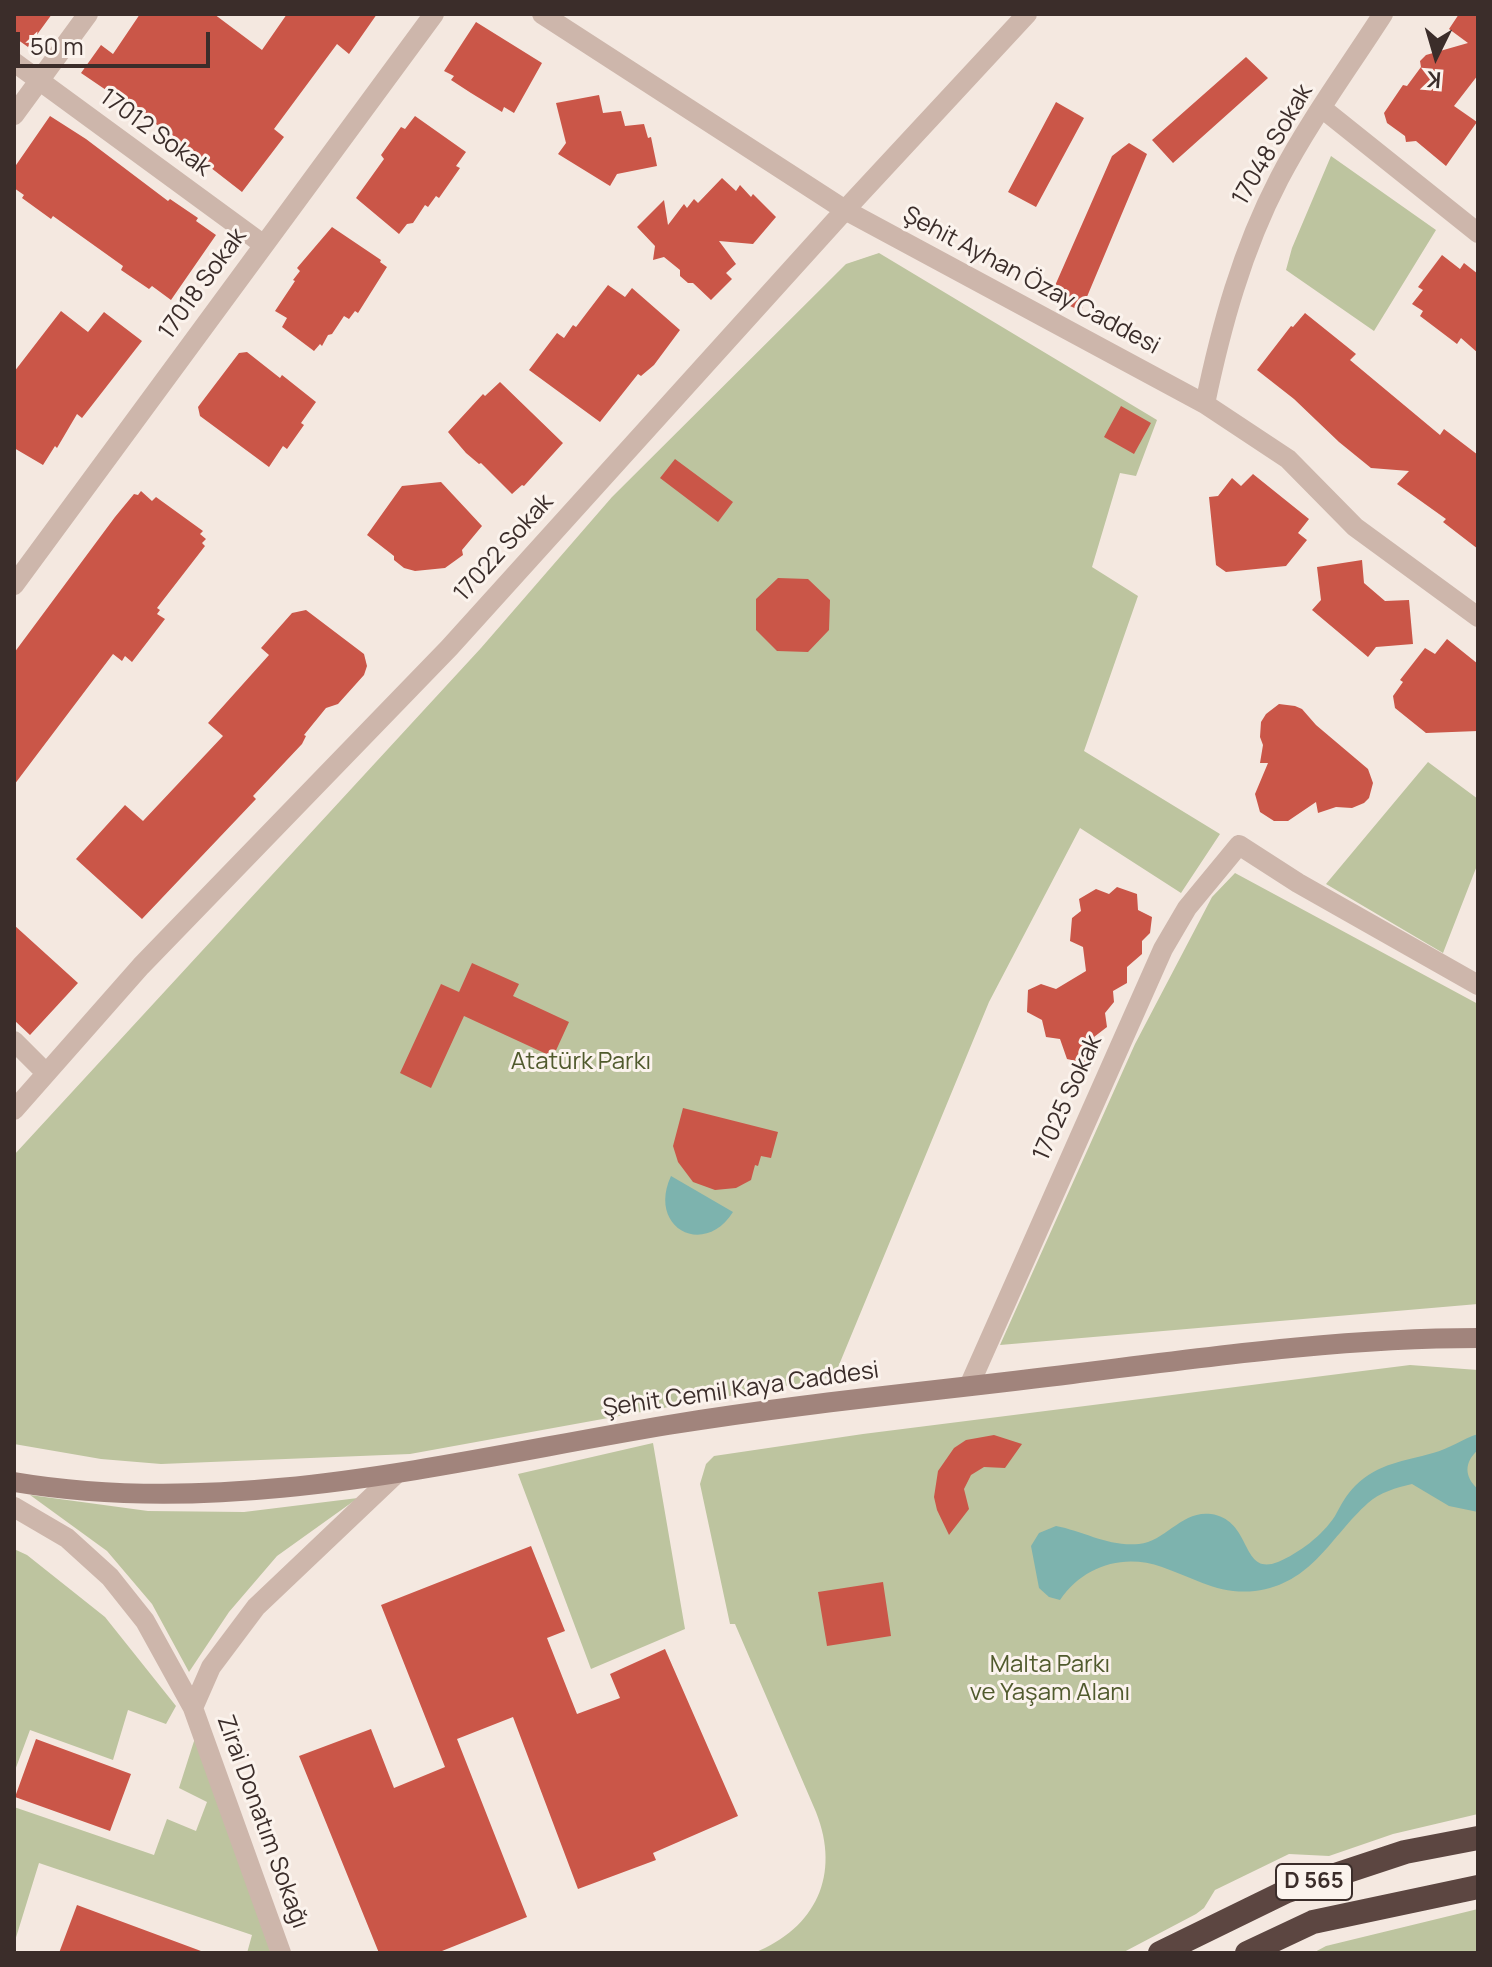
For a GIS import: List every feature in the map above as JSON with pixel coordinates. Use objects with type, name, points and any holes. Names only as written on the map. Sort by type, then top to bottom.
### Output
[{"type":"highway","name":"D 565","points":[[1160,1953],[1287,1891],[1405,1852],[1478,1838]]},
{"type":"highway","name":"D 565","points":[[1247,1953],[1313,1922],[1478,1887]]},
{"type":"street","points":[[14,115],[88,14]]},
{"type":"street","name":"17018 Sokak","points":[[14,585],[434,14]]},
{"type":"street","name":"Şehit Ayhan Özay Caddesi","points":[[542,14],[845,210],[1205,404],[1288,459],[1355,527],[1478,617]]},
{"type":"street","name":"17022 Sokak","points":[[14,1110],[141,966],[449,648],[845,210],[1027,14]]},
{"type":"street","name":"17048 Sokak","points":[[1205,404],[1215,357],[1249,242],[1280,177],[1383,14]]},
{"type":"street","name":"17012 Sokak","points":[[14,62],[264,245]]},
{"type":"street","points":[[1323,109],[1478,233]]},
{"type":"street","name":"17025 Sokak","points":[[969,1386],[1163,949],[1187,908],[1239,845],[1298,883],[1478,985]]},
{"type":"street","points":[[14,1041],[46,1073]]},
{"type":"street","name":"Şehit Cemil Kaya Caddesi","points":[[14,1482],[64,1491],[165,1495],[280,1488],[395,1475],[672,1424],[1263,1349],[1347,1342],[1478,1338]]},
{"type":"street","name":"Zirai Donatım Sokağı","points":[[193,1708],[211,1667],[256,1607],[395,1475]]},
{"type":"street","name":"Zirai Donatım Sokağı","points":[[14,1507],[67,1538],[110,1577],[145,1621],[193,1708],[281,1953]]},
{"type":"green space","points":[[1331,156],[1436,230],[1374,331],[1286,270],[1292,248]]},
{"type":"green space","name":"Atatürk Parkı","points":[[879,253],[1157,420],[1136,476],[1120,473],[1092,567],[1138,596],[1084,751],[1220,834],[1181,893],[1080,828],[989,1002],[834,1377],[410,1454],[161,1464],[101,1459],[14,1444],[14,1155],[481,648],[612,497],[846,264]]},
{"type":"green space","points":[[1428,762],[1478,799],[1478,863],[1443,953],[1326,884]]},
{"type":"green space","points":[[1235,873],[1478,1004],[1478,1304],[1000,1345],[1135,1044],[1212,897]]},
{"type":"green space","name":"Malta Parkı ve Yaşam Alanı","points":[[1410,1365],[1478,1370],[1478,1814],[1393,1834],[1329,1856],[1289,1854],[1215,1890],[1204,1908],[1196,1914],[1122,1953],[754,1953],[793,1929],[807,1914],[818,1897],[826,1857],[816,1812],[735,1624],[730,1624],[700,1484],[706,1464],[714,1456],[863,1434]]},
{"type":"green space","points":[[653,1443],[685,1629],[591,1669],[518,1474]]},
{"type":"green space","points":[[30,1495],[148,1511],[244,1512],[358,1498],[277,1556],[229,1612],[189,1672],[152,1604],[107,1551]]},
{"type":"green space","points":[[14,1549],[27,1555],[105,1617],[176,1706],[166,1724],[128,1710],[113,1760],[30,1730],[14,1773]]},
{"type":"green space","points":[[195,1738],[271,1953],[247,1953],[252,1935],[39,1863],[14,1944],[14,1807],[154,1855],[167,1819],[196,1831],[207,1802],[179,1788]]},
{"type":"green space","points":[[1478,1909],[1478,1953],[1313,1953],[1326,1946]]},
{"type":"water","points":[[671,1176],[733,1212],[721,1226],[708,1233],[694,1235],[682,1231],[672,1222],[666,1210]]},
{"type":"water","points":[[1478,1434],[1478,1450],[1468,1464],[1468,1475],[1478,1489],[1478,1512],[1449,1506],[1412,1484],[1388,1491],[1368,1503],[1306,1569],[1275,1587],[1242,1592],[1230,1590],[1207,1585],[1162,1567],[1133,1561],[1092,1571],[1069,1588],[1060,1600],[1049,1597],[1039,1588],[1031,1546],[1039,1533],[1056,1526],[1107,1541],[1139,1544],[1149,1542],[1191,1517],[1211,1514],[1224,1518],[1234,1526],[1257,1562],[1278,1562],[1317,1537],[1352,1489],[1364,1478],[1392,1464],[1439,1451]]},
{"type":"building","points":[[14,14],[52,14],[28,47],[14,37]]},
{"type":"building","points":[[140,14],[214,14],[262,50],[287,14],[377,14],[349,54],[337,44],[274,129],[284,137],[242,192],[179,143],[181,141],[81,73],[101,45],[113,54]]},
{"type":"building","points":[[1459,14],[1478,14],[1478,75],[1454,106],[1477,122],[1446,166],[1416,141],[1406,142],[1405,136],[1387,123],[1384,113],[1403,85],[1407,86],[1421,67],[1420,61],[1426,55],[1468,43],[1449,29]]},
{"type":"building","points":[[476,22],[542,63],[514,113],[504,107],[502,112],[451,80],[454,76],[444,71]]},
{"type":"building","points":[[1246,57],[1268,78],[1173,163],[1152,140]]},
{"type":"building","points":[[599,95],[603,113],[621,111],[625,126],[644,124],[648,138],[651,137],[657,166],[617,174],[610,186],[558,154],[566,143],[556,103]]},
{"type":"building","points":[[1056,102],[1084,118],[1036,207],[1008,192]]},
{"type":"building","points":[[50,116],[168,201],[170,199],[198,218],[196,221],[216,235],[171,300],[121,270],[123,266],[53,216],[51,219],[22,198],[24,195],[14,188],[14,168]]},
{"type":"building","points":[[415,116],[466,152],[456,166],[460,168],[439,198],[436,196],[428,207],[425,205],[413,223],[407,224],[399,234],[356,198],[384,159],[381,155],[401,127],[405,129]]},
{"type":"building","points":[[1129,143],[1147,154],[1081,311],[1050,297],[1112,156]]},
{"type":"building","points":[[722,178],[736,191],[740,185],[751,197],[753,194],[776,217],[753,244],[719,241],[736,264],[726,273],[732,279],[711,300],[693,283],[680,276],[680,270],[664,257],[653,260],[655,246],[637,227],[664,200],[668,225],[684,204],[687,208],[694,199],[698,203]]},
{"type":"building","points":[[332,227],[387,267],[358,313],[355,311],[349,319],[344,316],[322,346],[320,344],[314,351],[282,327],[287,318],[275,311],[295,281],[300,271],[297,268]]},
{"type":"building","points":[[1442,255],[1460,269],[1464,263],[1478,274],[1478,353],[1461,338],[1457,344],[1420,316],[1423,311],[1412,304],[1423,290],[1418,287]]},
{"type":"building","points":[[608,285],[625,297],[632,288],[680,330],[654,365],[641,376],[638,374],[600,422],[529,370],[557,333],[564,338],[573,325],[576,327]]},
{"type":"building","points":[[61,311],[88,332],[104,312],[142,341],[82,418],[77,414],[43,465],[14,448],[14,372]]},
{"type":"building","points":[[1305,313],[1356,354],[1350,360],[1440,435],[1444,429],[1478,455],[1478,549],[1443,522],[1446,519],[1397,484],[1409,471],[1371,468],[1257,370]]},
{"type":"building","points":[[247,352],[316,402],[287,449],[283,446],[269,467],[200,416],[198,407],[239,353]]},
{"type":"building","points":[[500,382],[563,443],[524,486],[512,494],[481,463],[466,453],[448,432],[483,394],[485,396]]},
{"type":"building","points":[[1121,406],[1151,423],[1134,454],[1104,437]]},
{"type":"building","points":[[675,459],[733,502],[718,522],[660,478]]},
{"type":"building","points":[[1253,474],[1309,519],[1298,533],[1307,540],[1286,566],[1226,572],[1216,565],[1209,497],[1218,496],[1232,478],[1241,486]]},
{"type":"building","points":[[441,482],[482,526],[462,550],[463,555],[445,568],[415,571],[404,568],[367,535],[402,486]]},
{"type":"building","points":[[141,491],[152,501],[156,497],[203,531],[200,534],[206,539],[202,543],[205,546],[157,608],[160,610],[157,614],[165,619],[132,662],[125,656],[122,661],[113,654],[14,785],[14,653],[115,517],[134,494],[138,495]]},
{"type":"building","points":[[1362,560],[1364,583],[1385,601],[1409,600],[1413,644],[1376,647],[1368,657],[1312,610],[1321,600],[1317,567]]},
{"type":"building","points":[[778,578],[808,579],[830,600],[829,630],[808,652],[777,651],[756,630],[756,599]]},
{"type":"building","points":[[306,610],[364,654],[367,666],[364,675],[338,704],[326,708],[304,735],[302,744],[253,796],[256,799],[142,919],[76,859],[125,805],[143,821],[223,736],[208,723],[269,655],[261,648],[292,613]]},
{"type":"building","points":[[1447,639],[1478,664],[1478,731],[1426,733],[1395,708],[1393,696],[1403,682],[1400,680],[1425,648],[1435,654]]},
{"type":"building","points":[[1279,704],[1302,709],[1316,725],[1368,769],[1373,783],[1369,798],[1364,803],[1318,813],[1316,802],[1288,821],[1274,821],[1260,812],[1255,794],[1268,763],[1260,763],[1263,745],[1261,722]]},
{"type":"building","points":[[1117,887],[1137,894],[1138,910],[1152,917],[1150,933],[1142,941],[1142,954],[1127,967],[1127,983],[1113,991],[1114,1002],[1105,1013],[1107,1027],[1094,1037],[1098,1051],[1085,1063],[1067,1059],[1060,1039],[1046,1037],[1042,1020],[1027,1012],[1028,990],[1041,984],[1056,989],[1086,971],[1083,947],[1070,941],[1072,918],[1081,911],[1079,899],[1096,889],[1109,894]]},
{"type":"building","points":[[14,925],[78,983],[30,1035],[14,1020]]},
{"type":"building","points":[[472,963],[519,984],[513,996],[569,1022],[553,1057],[464,1016],[431,1088],[400,1073],[441,984],[459,992]]},
{"type":"building","points":[[683,1108],[778,1132],[771,1158],[761,1156],[751,1180],[736,1188],[715,1190],[693,1182],[678,1162],[673,1146]]},
{"type":"building","points":[[994,1435],[1022,1444],[1005,1468],[984,1467],[971,1475],[964,1489],[969,1509],[949,1535],[934,1497],[938,1471],[954,1448],[966,1440]]},
{"type":"building","points":[[531,1546],[565,1631],[547,1638],[577,1714],[620,1698],[610,1674],[665,1649],[738,1816],[653,1853],[656,1860],[578,1889],[513,1717],[457,1739],[527,1917],[437,1953],[379,1953],[299,1756],[371,1729],[394,1788],[445,1767],[381,1605]]},
{"type":"building","points":[[883,1582],[891,1636],[827,1646],[818,1592]]},
{"type":"building","points":[[36,1739],[131,1774],[110,1831],[15,1797]]},
{"type":"building","points":[[77,1905],[201,1951],[59,1953]]}]
